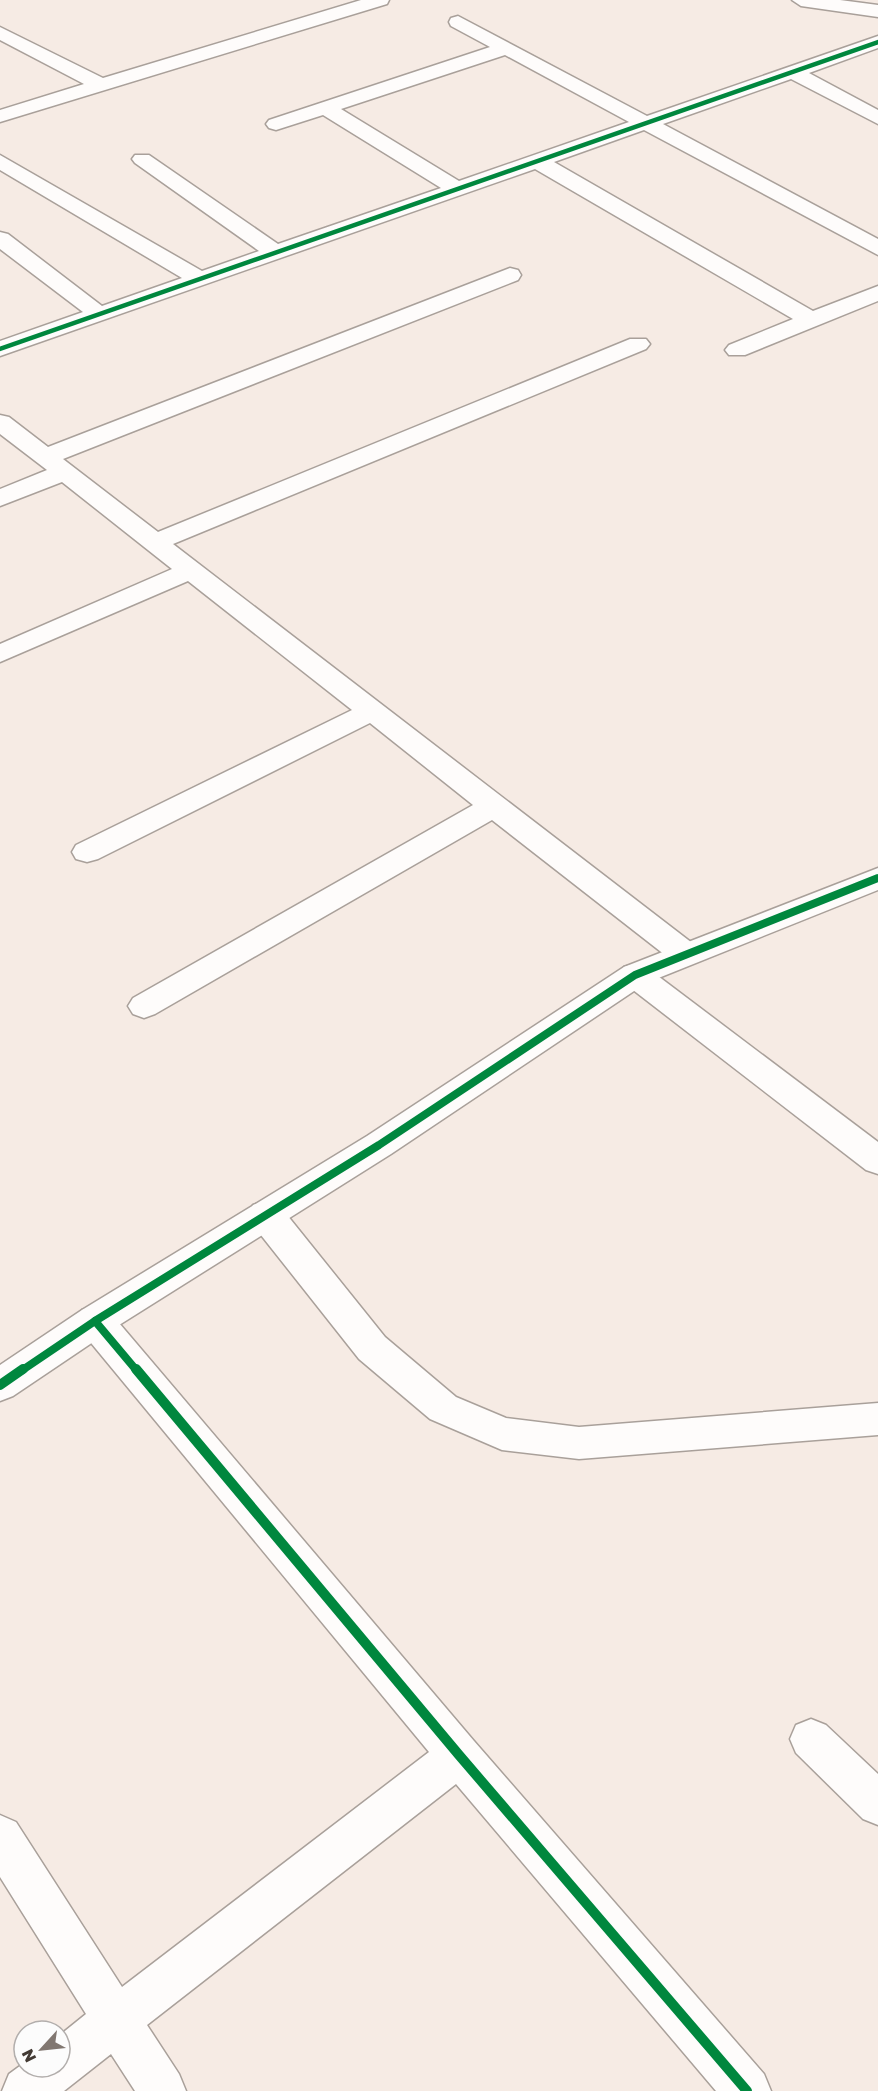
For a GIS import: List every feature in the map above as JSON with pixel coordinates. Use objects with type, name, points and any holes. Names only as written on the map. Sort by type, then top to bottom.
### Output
[{"type":"street","points":[[0,116],[380,0]]},
{"type":"street","points":[[801,0],[878,11]]},
{"type":"street","points":[[458,22],[878,248]]},
{"type":"street","points":[[0,33],[101,85]]},
{"type":"street","points":[[0,349],[878,42]]},
{"type":"street","points":[[276,124],[506,48]]},
{"type":"street","points":[[793,72],[878,118]]},
{"type":"street","points":[[326,108],[457,189]]},
{"type":"street","points":[[142,159],[276,253]]},
{"type":"street","points":[[0,161],[200,279]]},
{"type":"street","points":[[537,161],[811,320]]},
{"type":"street","points":[[0,239],[99,314]]},
{"type":"street","points":[[0,498],[55,465],[510,275]]},
{"type":"street","points":[[737,350],[878,292]]},
{"type":"street","points":[[155,542],[638,344]]},
{"type":"street","points":[[0,422],[685,954]]},
{"type":"street","points":[[0,654],[191,570]]},
{"type":"street","points":[[87,852],[372,711]]},
{"type":"street","points":[[144,1005],[494,806]]},
{"type":"street","points":[[0,1385],[95,1321],[379,1145],[635,975],[878,878]]},
{"type":"street","points":[[635,975],[878,1161]]},
{"type":"street","points":[[266,1215],[372,1348],[442,1408],[502,1434],[579,1443],[878,1419]]},
{"type":"street","points":[[95,1321],[459,1755],[747,2091]]},
{"type":"street","points":[[812,1739],[878,1804]]},
{"type":"street","points":[[72,2055],[459,1755]]},
{"type":"street","points":[[0,1838],[162,2091]]},
{"type":"street","points":[[26,2091],[41,2079]]},
{"type":"cycle path","points":[[0,349],[878,42]]},
{"type":"cycle path","points":[[0,1385],[95,1321],[379,1145],[635,975],[878,878]]},
{"type":"cycle path","points":[[95,1321],[459,1755],[747,2091]]}]
